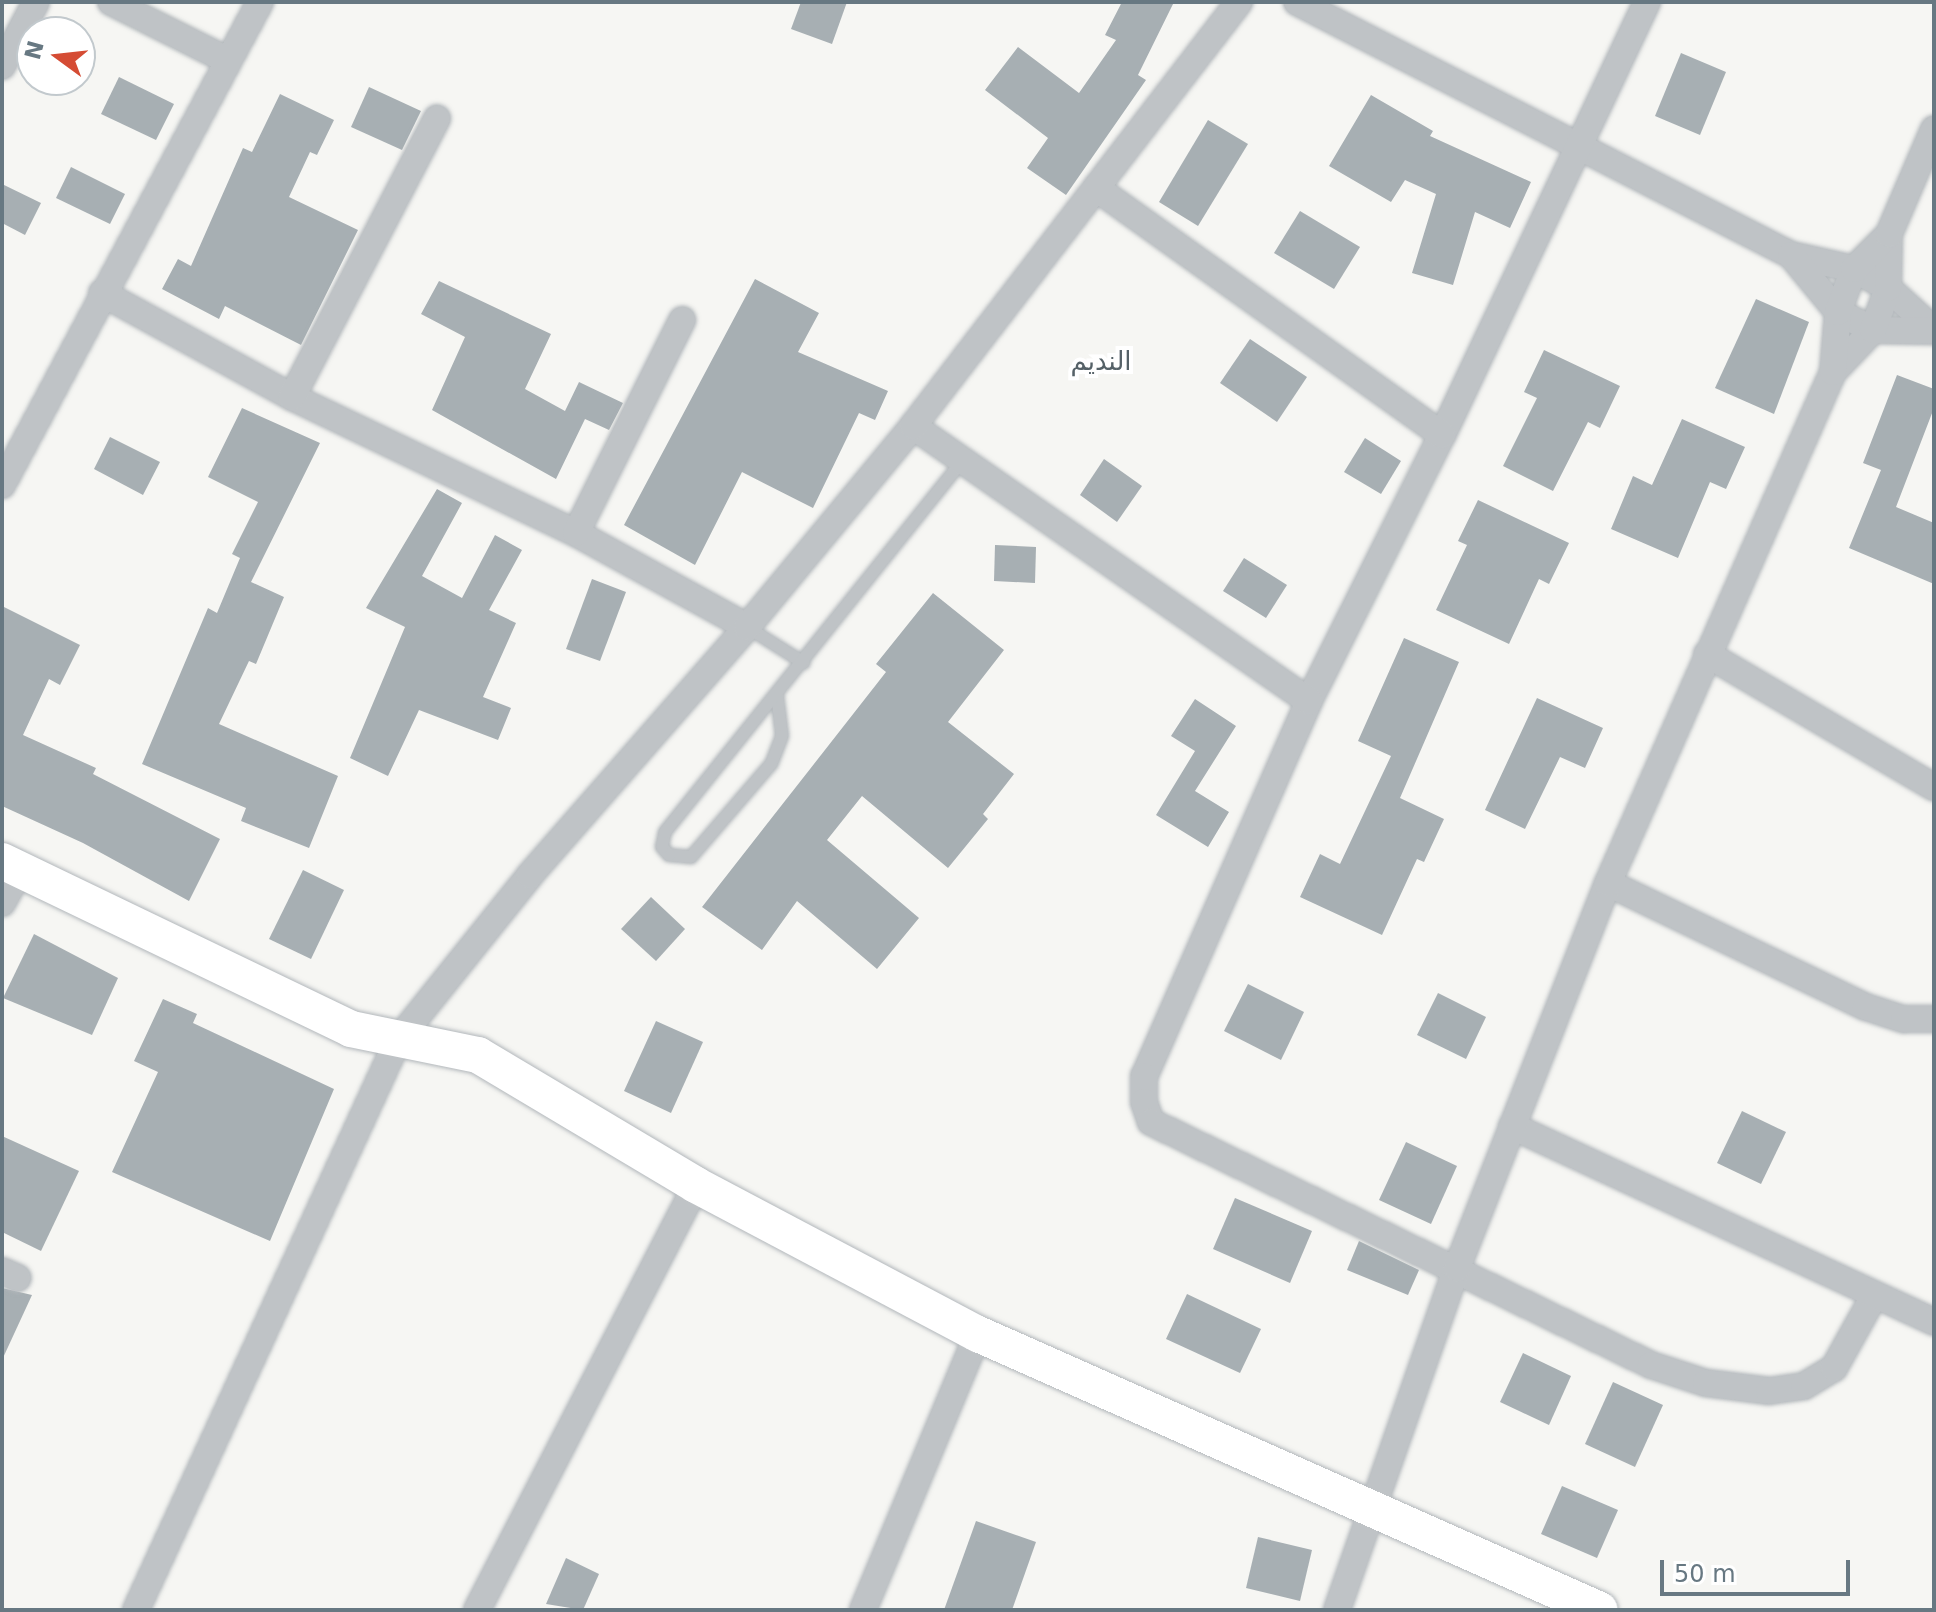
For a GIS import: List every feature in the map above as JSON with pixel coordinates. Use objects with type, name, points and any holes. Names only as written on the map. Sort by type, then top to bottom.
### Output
[{"type":"main road","points":[[11,866],[351,1029],[398,1040],[444,1045],[514,1072],[696,1185],[978,1334],[1374,1507],[1587,1608]]},
{"type":"street","points":[[2,66],[36,2]]},
{"type":"street","points":[[111,2],[227,60]]},
{"type":"street","points":[[2,485],[260,2]]},
{"type":"street","points":[[136,1610],[398,1040],[530,875],[747,627],[913,426],[1239,2]]},
{"type":"street","points":[[1297,2],[1579,143],[1791,255],[1854,269],[1888,288],[1934,330]]},
{"type":"street","points":[[1647,2],[1442,435],[1309,701],[1144,1076],[1144,1102],[1151,1122],[1457,1268],[1651,1365],[1706,1383],[1769,1391],[1804,1386],[1834,1368],[1874,1296]]},
{"type":"street","points":[[292,397],[437,118]]},
{"type":"street","points":[[1337,1610],[1457,1268],[1608,883],[1833,372],[1838,312],[1854,269],[1889,234],[1934,129]]},
{"type":"street","points":[[1096,188],[1442,435]]},
{"type":"street","points":[[1833,372],[1873,330],[1888,288],[1889,234]]},
{"type":"street","points":[[1791,255],[1838,312],[1873,330],[1934,330]]},
{"type":"street","points":[[102,293],[292,397],[576,533],[747,627]]},
{"type":"street","points":[[576,533],[682,320]]},
{"type":"street","points":[[913,426],[1309,701]]},
{"type":"street","points":[[1707,654],[1934,787]]},
{"type":"street","points":[[2,903],[11,866]]},
{"type":"street","points":[[1608,883],[1866,1007],[1904,1019],[1934,1019]]},
{"type":"street","points":[[1512,1126],[1934,1322]]},
{"type":"street","points":[[477,1610],[696,1185]]},
{"type":"street","points":[[863,1610],[978,1334]]},
{"type":"lane","points":[[777,695],[782,736],[771,764],[691,857],[669,855],[662,847],[665,832],[777,695],[804,663],[963,460]]},
{"type":"lane","points":[[747,627],[804,663]]},
{"type":"building","points":[[801,2],[847,2],[832,44],[791,29]]},
{"type":"building","points":[[1122,2],[1174,2],[1138,75],[1146,80],[1066,195],[1027,168],[1048,138],[985,90],[1018,47],[1079,93],[1116,40],[1105,35]]},
{"type":"building","points":[[1681,53],[1726,72],[1700,135],[1655,116]]},
{"type":"building","points":[[119,77],[174,104],[156,140],[101,114]]},
{"type":"building","points":[[369,87],[421,111],[402,150],[351,127]]},
{"type":"building","points":[[280,94],[334,120],[317,155],[310,152],[289,197],[358,230],[301,345],[225,306],[219,319],[162,289],[178,259],[191,266],[243,148],[252,152]]},
{"type":"building","points":[[1371,95],[1433,131],[1430,136],[1531,182],[1510,228],[1475,212],[1453,285],[1412,273],[1436,194],[1405,180],[1391,202],[1329,166]]},
{"type":"building","points":[[1208,120],[1248,144],[1198,226],[1159,202]]},
{"type":"building","points":[[71,167],[125,194],[110,224],[56,198]]},
{"type":"building","points":[[2,184],[41,203],[25,235],[2,223]]},
{"type":"building","points":[[1300,211],[1360,247],[1334,289],[1274,253]]},
{"type":"building","points":[[755,279],[819,313],[798,352],[888,391],[875,420],[859,413],[813,508],[742,472],[695,565],[624,525]]},
{"type":"building","points":[[439,281],[551,334],[525,389],[565,411],[579,382],[623,403],[609,430],[585,419],[556,479],[432,410],[465,337],[421,314]]},
{"type":"building","points":[[1756,299],[1809,322],[1774,414],[1715,388]]},
{"type":"building","points":[[1250,339],[1307,377],[1277,422],[1220,383]]},
{"type":"building","points":[[1544,350],[1620,386],[1600,428],[1588,422],[1553,491],[1503,466],[1537,398],[1524,392]]},
{"type":"building","points":[[1897,375],[1934,389],[1934,408],[1896,507],[1934,523],[1934,584],[1849,548],[1881,470],[1863,463]]},
{"type":"building","points":[[242,408],[320,443],[251,582],[284,597],[256,664],[249,661],[219,724],[338,776],[309,848],[241,821],[246,808],[142,764],[208,608],[217,613],[240,558],[232,554],[258,502],[208,477]]},
{"type":"building","points":[[1682,419],[1745,447],[1726,489],[1710,482],[1678,558],[1611,529],[1633,476],[1652,485]]},
{"type":"building","points":[[110,437],[160,462],[143,495],[94,469]]},
{"type":"building","points":[[1365,438],[1401,461],[1381,494],[1344,472]]},
{"type":"building","points":[[1104,459],[1142,486],[1117,522],[1080,495]]},
{"type":"building","points":[[437,489],[462,503],[422,576],[462,598],[495,535],[522,550],[489,610],[516,623],[483,697],[511,708],[498,740],[419,710],[388,776],[350,758],[405,627],[366,608]]},
{"type":"building","points":[[1478,500],[1569,543],[1549,584],[1539,579],[1509,644],[1436,610],[1467,545],[1458,541]]},
{"type":"building","points":[[995,545],[1036,547],[1035,583],[994,581]]},
{"type":"building","points":[[1244,558],[1287,585],[1266,618],[1223,591]]},
{"type":"building","points":[[592,579],[626,592],[600,661],[566,649]]},
{"type":"building","points":[[933,593],[1004,650],[948,722],[1014,774],[983,814],[988,819],[948,868],[862,796],[827,840],[919,918],[877,969],[797,901],[762,950],[702,907],[886,672],[876,664]]},
{"type":"building","points":[[2,606],[80,645],[60,685],[49,679],[23,735],[96,768],[93,774],[220,839],[189,901],[83,843],[2,806]]},
{"type":"building","points":[[1404,638],[1459,662],[1400,798],[1444,819],[1424,862],[1417,859],[1382,935],[1300,897],[1320,854],[1340,864],[1391,756],[1358,741]]},
{"type":"building","points":[[1537,698],[1603,728],[1585,768],[1560,757],[1525,829],[1485,810]]},
{"type":"building","points":[[1195,699],[1236,726],[1195,791],[1229,812],[1208,847],[1156,815],[1195,751],[1171,736]]},
{"type":"building","points":[[303,870],[344,890],[311,959],[269,939]]},
{"type":"building","points":[[651,897],[685,929],[656,961],[621,929]]},
{"type":"building","points":[[34,934],[118,978],[92,1035],[3,998]]},
{"type":"building","points":[[1248,984],[1304,1012],[1281,1060],[1224,1031]]},
{"type":"building","points":[[1438,993],[1486,1017],[1466,1059],[1417,1035]]},
{"type":"building","points":[[163,999],[197,1014],[193,1023],[334,1089],[270,1241],[112,1172],[158,1072],[134,1061]]},
{"type":"building","points":[[656,1021],[703,1042],[671,1113],[624,1091]]},
{"type":"building","points":[[1742,1111],[1786,1132],[1761,1184],[1717,1163]]},
{"type":"building","points":[[2,1136],[79,1171],[41,1251],[2,1232]]},
{"type":"building","points":[[1406,1142],[1457,1166],[1431,1224],[1379,1200]]},
{"type":"building","points":[[1235,1198],[1312,1231],[1290,1283],[1213,1249]]},
{"type":"building","points":[[1359,1241],[1419,1270],[1408,1295],[1347,1270]]},
{"type":"building","points":[[2,1288],[32,1295],[2,1360]]},
{"type":"building","points":[[1187,1294],[1261,1329],[1240,1373],[1166,1339]]},
{"type":"building","points":[[1523,1353],[1571,1376],[1549,1425],[1500,1402]]},
{"type":"building","points":[[1613,1382],[1663,1405],[1635,1467],[1585,1444]]},
{"type":"building","points":[[1562,1486],[1618,1510],[1597,1558],[1541,1534]]},
{"type":"building","points":[[976,1521],[1036,1542],[1012,1610],[944,1610]]},
{"type":"building","points":[[1258,1537],[1312,1550],[1300,1601],[1246,1588]]},
{"type":"building","points":[[566,1558],[599,1574],[583,1610],[546,1604]]},
{"type":"district","name":"النديم","points":[[1101,362]]}]
